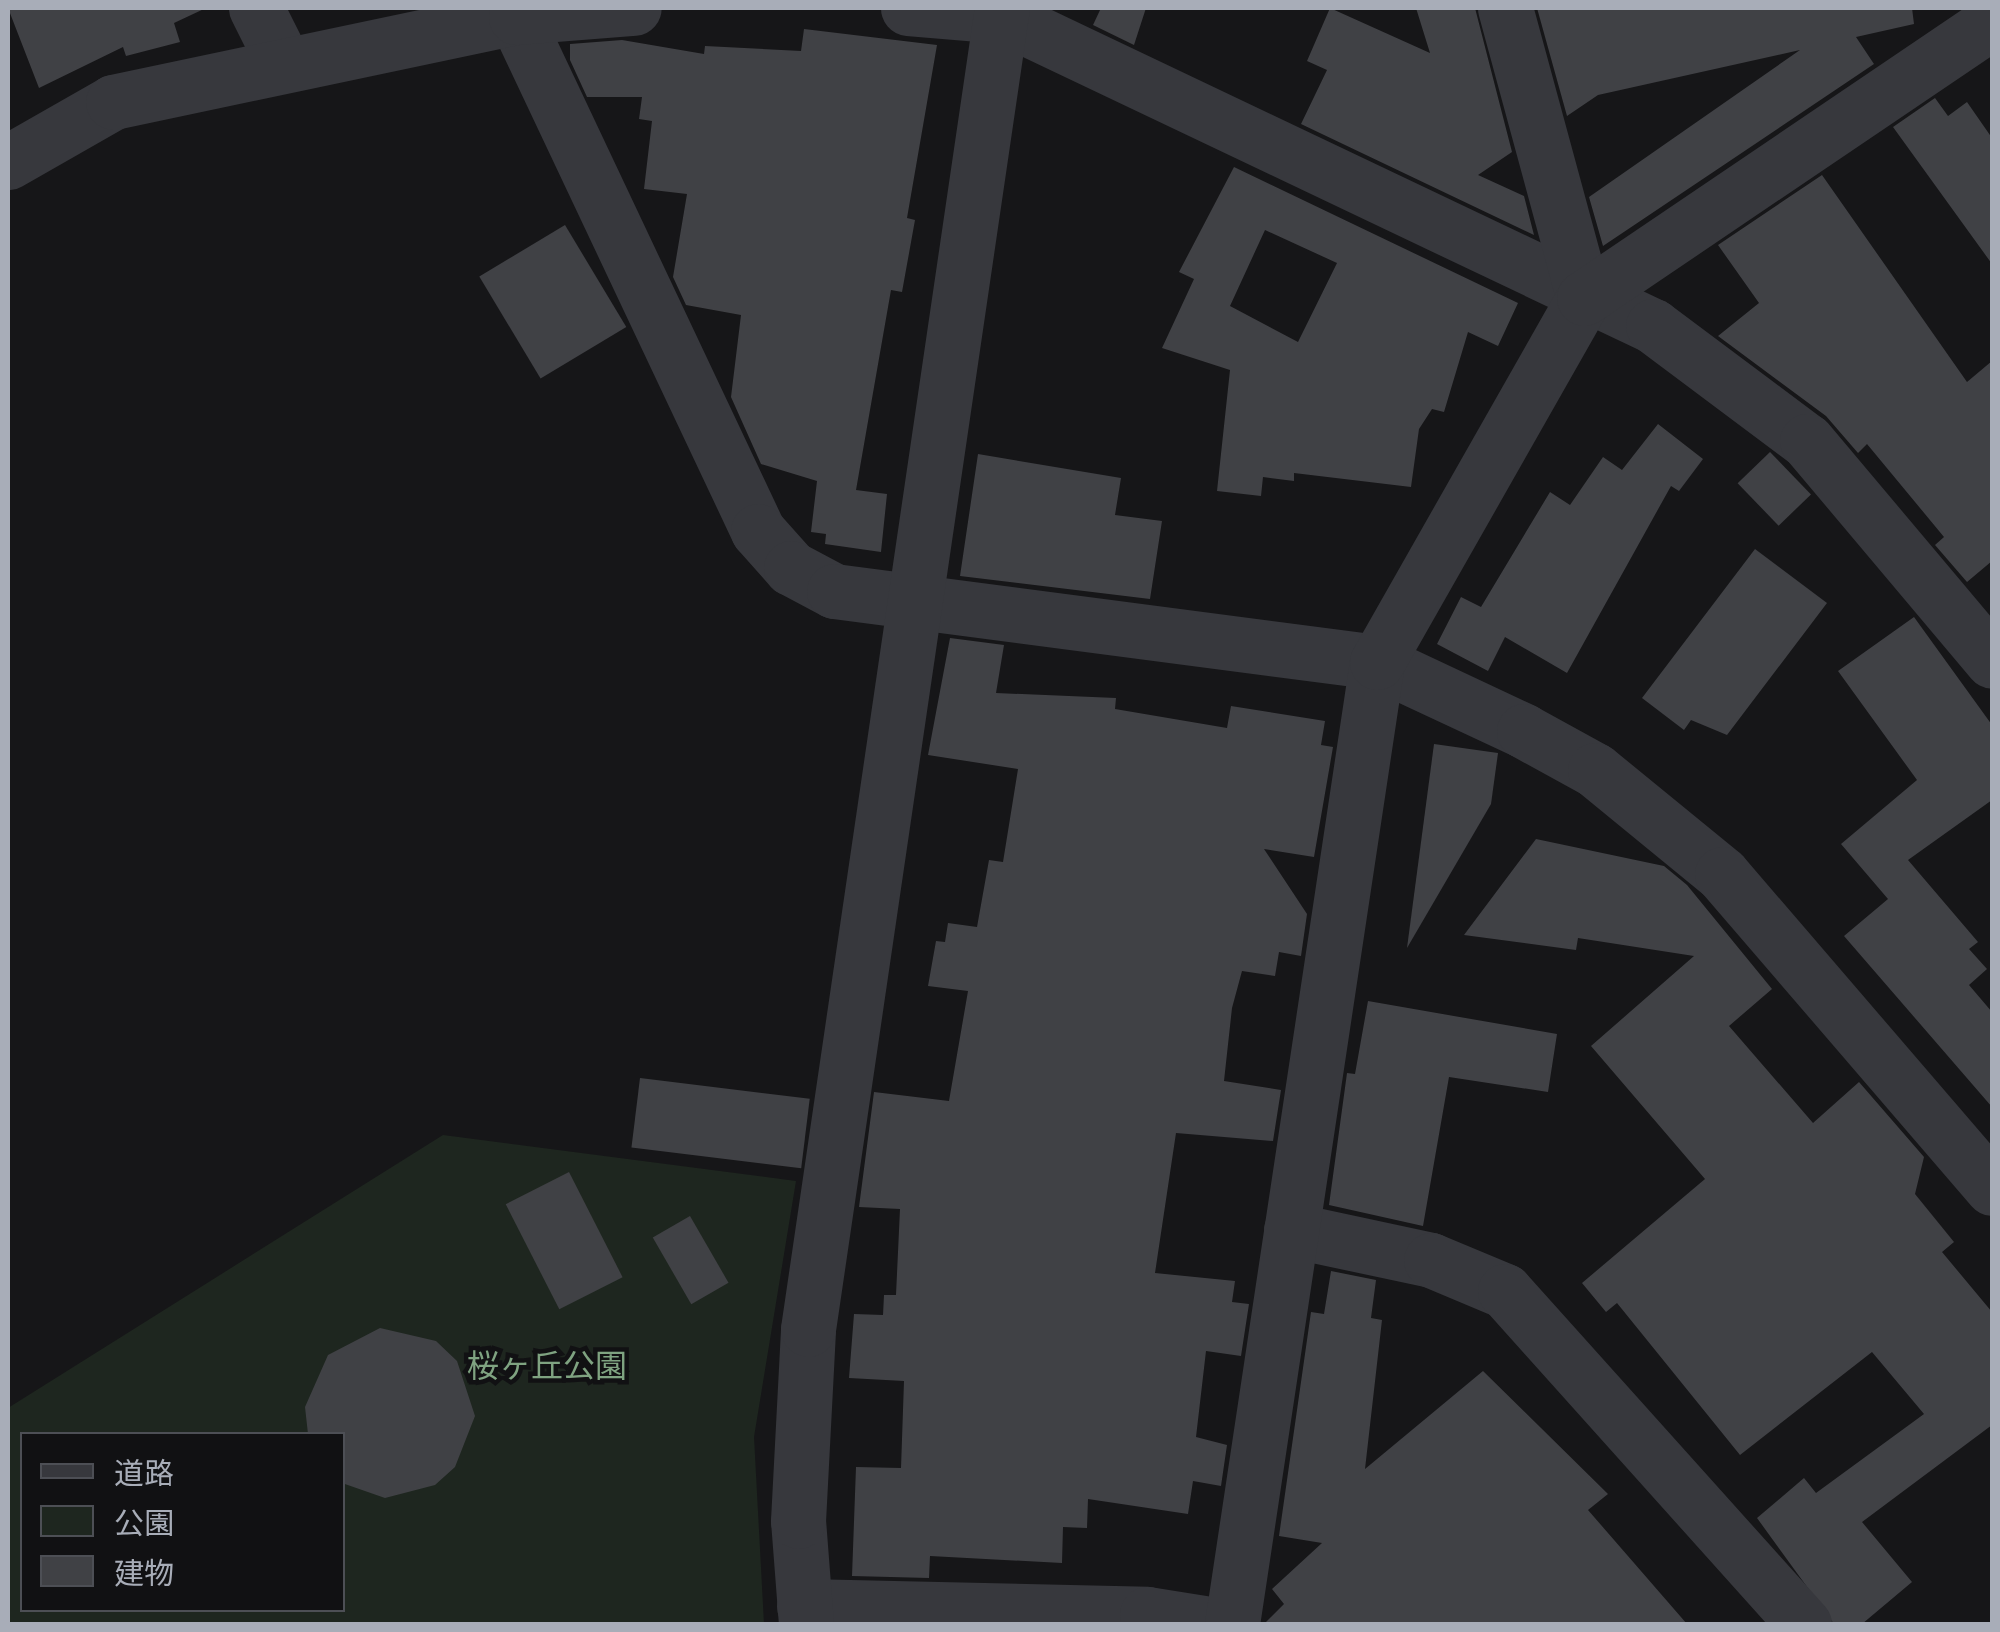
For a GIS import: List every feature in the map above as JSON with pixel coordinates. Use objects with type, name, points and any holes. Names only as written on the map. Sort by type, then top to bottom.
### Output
[{"type":"street","points":[[256,8],[283,62]]},
{"type":"street","points":[[8,162],[113,102],[514,12],[634,8]]},
{"type":"street","points":[[908,8],[1001,12],[1551,274],[1584,298],[1653,326],[1806,441],[1992,661]]},
{"type":"street","points":[[1505,8],[1584,298]]},
{"type":"street","points":[[514,12],[758,531],[790,568],[834,591],[1376,662],[1524,731],[1650,811],[1722,874],[1992,1188]]},
{"type":"street","points":[[1001,12],[919,601],[808,1329],[798,1432],[805,1615],[1147,1614],[1211,1624]]},
{"type":"street","points":[[1232,1624],[1376,662],[1584,298],[1992,22]]},
{"type":"street","points":[[1291,1230],[1431,1260],[1505,1292],[1804,1624]]},
{"type":"green space","name":"桜ヶ丘公園","points":[[443,1135],[796,1181],[754,1437],[764,1624],[8,1624],[8,1408]]},
{"type":"building","points":[[8,8],[206,8],[174,23],[180,42],[126,56],[123,47],[39,88]]},
{"type":"building","points":[[1101,8],[1146,8],[1134,45],[1093,25]]},
{"type":"building","points":[[1330,8],[1430,53],[1416,8],[1475,8],[1512,152],[1478,175],[1524,196],[1534,235],[1301,124],[1327,70],[1307,61]]},
{"type":"building","points":[[1537,8],[1912,8],[1914,24],[1856,37],[1874,64],[1603,246],[1589,197],[1800,50],[1598,95],[1567,116]]},
{"type":"building","points":[[804,29],[937,45],[907,218],[915,220],[902,292],[891,290],[856,490],[887,494],[881,552],[825,544],[826,534],[811,532],[817,481],[761,464],[731,397],[741,315],[686,305],[673,277],[687,194],[644,189],[652,121],[639,119],[642,97],[587,97],[570,60],[570,44],[622,40],[704,54],[705,46],[801,51]]},
{"type":"building","points":[[1935,98],[1948,116],[1967,102],[1992,138],[1992,264],[1893,127]]},
{"type":"building","points":[[1234,167],[1518,303],[1498,346],[1468,332],[1444,412],[1432,409],[1419,429],[1411,487],[1294,473],[1294,481],[1263,477],[1261,496],[1217,491],[1230,370],[1162,348],[1194,279],[1179,272]],"holes":[[[1265,230],[1337,263],[1298,342],[1230,306]]]},
{"type":"building","points":[[1822,175],[1967,382],[1992,361],[1992,561],[1967,582],[1935,545],[1944,537],[1867,444],[1858,453],[1826,416],[1718,336],[1759,303],[1718,245]]},
{"type":"building","points":[[565,225],[626,327],[541,379],[479,277]]},
{"type":"building","points":[[1658,424],[1703,459],[1679,491],[1671,486],[1567,673],[1505,637],[1488,671],[1437,644],[1461,597],[1481,607],[1550,492],[1570,505],[1603,457],[1622,470]]},
{"type":"building","points":[[1770,452],[1811,494],[1779,526],[1738,483]]},
{"type":"building","points":[[978,454],[1121,478],[1115,515],[1162,521],[1150,599],[960,576]]},
{"type":"building","points":[[1755,549],[1827,603],[1727,735],[1691,720],[1684,730],[1642,698]]},
{"type":"building","points":[[1914,617],[1992,725],[1992,800],[1908,860],[1978,942],[1969,949],[1987,969],[1969,985],[1992,1012],[1992,1107],[1844,936],[1888,899],[1841,844],[1917,780],[1838,671]]},
{"type":"building","points":[[950,638],[1004,645],[996,693],[1116,698],[1115,709],[1227,728],[1231,706],[1325,721],[1321,745],[1333,747],[1314,857],[1264,849],[1307,914],[1301,956],[1279,952],[1275,976],[1242,971],[1232,1008],[1224,1081],[1281,1090],[1273,1141],[1176,1133],[1155,1273],[1235,1281],[1232,1302],[1249,1304],[1241,1356],[1206,1351],[1196,1437],[1227,1445],[1221,1486],[1193,1481],[1188,1514],[1088,1499],[1087,1528],[1063,1527],[1062,1563],[930,1556],[929,1578],[852,1576],[856,1467],[901,1468],[904,1381],[849,1378],[854,1314],[883,1315],[884,1295],[896,1295],[900,1209],[859,1207],[874,1092],[949,1101],[968,991],[928,986],[936,941],[945,942],[948,923],[977,927],[989,860],[1003,862],[1018,769],[928,755]]},
{"type":"building","points":[[1434,744],[1498,753],[1491,804],[1407,948]]},
{"type":"building","points":[[1536,839],[1664,866],[1687,885],[1772,989],[1729,1026],[1813,1123],[1859,1082],[1924,1157],[1915,1194],[1954,1242],[1942,1252],[1992,1312],[1992,1425],[1862,1522],[1912,1582],[1862,1624],[1834,1624],[1757,1518],[1804,1478],[1816,1493],[1924,1414],[1872,1352],[1740,1455],[1617,1303],[1606,1312],[1582,1283],[1705,1179],[1591,1046],[1694,956],[1578,938],[1576,950],[1464,935]]},
{"type":"building","points":[[1368,1001],[1557,1034],[1548,1092],[1449,1077],[1423,1226],[1329,1205],[1347,1073],[1355,1074]]},
{"type":"building","points":[[640,1078],[810,1099],[801,1168],[631,1147]]},
{"type":"building","points":[[569,1172],[623,1277],[559,1309],[506,1204]]},
{"type":"building","points":[[690,1216],[728,1283],[691,1304],[653,1238]]},
{"type":"building","points":[[1331,1271],[1376,1280],[1371,1318],[1382,1320],[1365,1469],[1483,1371],[1608,1494],[1588,1510],[1687,1624],[1264,1624],[1284,1604],[1272,1589],[1322,1543],[1279,1536],[1311,1312],[1324,1314]]},
{"type":"building","points":[[380,1328],[436,1341],[457,1361],[475,1416],[455,1467],[435,1485],[385,1498],[345,1484],[345,1432],[308,1432],[305,1407],[328,1355]]}]
